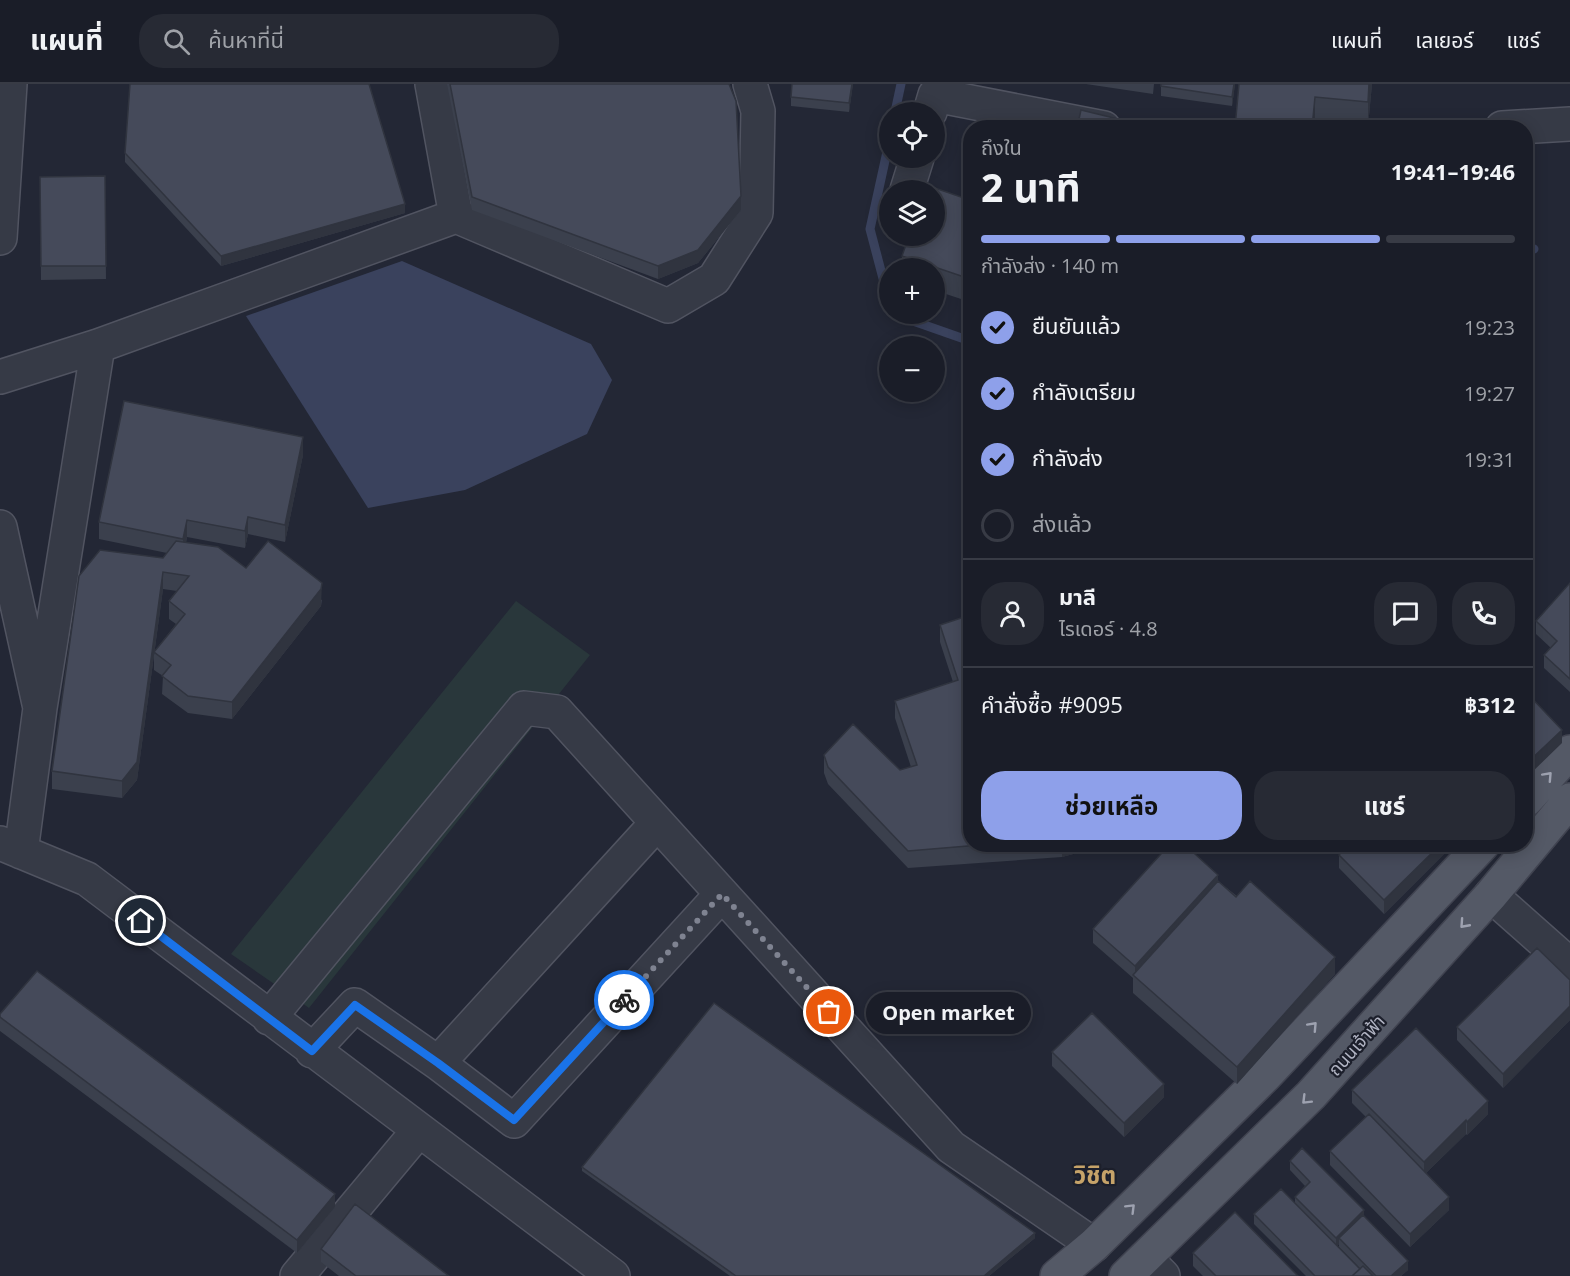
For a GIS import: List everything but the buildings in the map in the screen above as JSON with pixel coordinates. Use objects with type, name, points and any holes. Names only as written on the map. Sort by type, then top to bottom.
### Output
[{"type":"main road","points":[[1533,792],[1570,752]]},
{"type":"main road","name":"ถนนเจ้าฟ้า","points":[[1533,844],[1570,800]]},
{"type":"main road","points":[[1057,1276],[1094,1245],[1266,1075],[1475,852]]},
{"type":"main road","name":"ถนนเจ้าฟ้า","points":[[1144,1270],[1311,1095],[1491,895],[1527,852]]},
{"type":"street","points":[[0,238],[10,84]]},
{"type":"street","points":[[432,84],[456,216]]},
{"type":"street","points":[[0,377],[98,346],[456,216],[668,306],[714,279],[756,213],[758,111],[750,84]]},
{"type":"street","points":[[933,102],[935,95],[1063,120]]},
{"type":"street","points":[[1533,126],[1570,124]]},
{"type":"street","points":[[98,346],[40,708],[11,847],[87,879],[613,1276]]},
{"type":"street","points":[[0,527],[40,708]]},
{"type":"street","points":[[269,1018],[524,708],[557,712],[951,1147],[1094,1245]]},
{"type":"street","points":[[438,1063],[657,823]]},
{"type":"street","points":[[312,1051],[355,1005],[514,1120],[722,894]]},
{"type":"street","points":[[1491,895],[1570,965]]},
{"type":"street","points":[[297,1276],[419,1130]]},
{"type":"shaded area","points":[[516,601],[590,655],[309,1008],[231,954]]},
{"type":"water","points":[[402,261],[591,344],[612,380],[587,434],[465,490],[368,508],[246,316]]},
{"type":"waterway","points":[[897,102],[901,84]]},
{"type":"waterway","points":[[879,263],[870,229],[883,168]]},
{"type":"waterway","points":[[922,324],[963,339]]},
{"type":"way so far","points":[[624,1000],[722,894],[829,1012]]},
{"type":"place","name":"Open market","points":[[829,1012]]},
{"type":"district","name":"วิชิต","points":[[1095,1174]]},
{"type":"route","points":[[141,921],[312,1051],[355,1005],[514,1120],[624,1000]]}]
